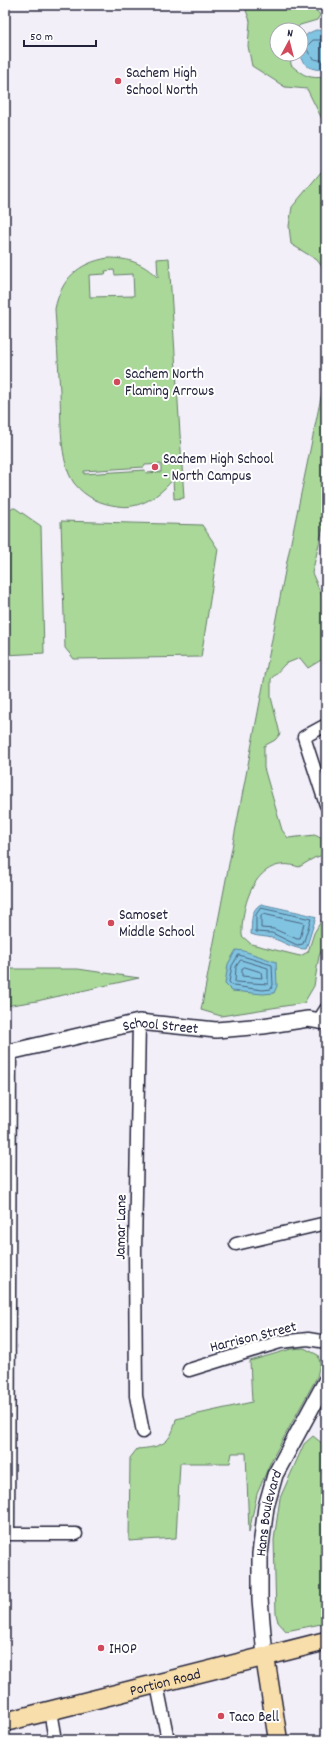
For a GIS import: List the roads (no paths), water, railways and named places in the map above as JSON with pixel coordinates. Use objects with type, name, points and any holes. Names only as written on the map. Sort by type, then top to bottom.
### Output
[{"type":"main road","name":"Portion Road","points":[[5,1722],[158,1685],[326,1641]]},
{"type":"main road","points":[[265,1657],[278,1740]]},
{"type":"street","points":[[326,725],[304,738],[326,805]]},
{"type":"street","name":"School Street","points":[[8,1053],[139,1022],[216,1030],[263,1026],[324,1017]]},
{"type":"street","name":"Jamar Lane","points":[[139,1022],[135,1251],[136,1396],[143,1432]]},
{"type":"street","points":[[8,1053],[6,1534],[76,1534]]},
{"type":"street","points":[[236,1244],[326,1223]]},
{"type":"street","name":"Harrison Street","points":[[189,1370],[280,1342],[308,1338],[326,1342]]},
{"type":"street","name":"Hans Boulevard","points":[[265,1657],[260,1599],[260,1562],[266,1507],[275,1475],[326,1381]]},
{"type":"street","points":[[158,1685],[168,1740]]},
{"type":"street","points":[[50,1711],[55,1740]]},
{"type":"water","points":[[316,30],[326,31],[325,69],[312,68],[303,62],[309,62],[309,34]]},
{"type":"water","points":[[261,904],[316,917],[306,949],[293,947],[272,938],[251,934],[253,913]]},
{"type":"water","points":[[236,950],[244,951],[276,962],[277,986],[274,993],[263,994],[232,991],[225,984],[228,964]]},
{"type":"place","name":"Sachem High School North","points":[[118,81]]},
{"type":"place","name":"Sachem North Flaming Arrows","points":[[117,382]]},
{"type":"place","name":"Sachem High School - North Campus","points":[[155,467]]},
{"type":"place","name":"Samoset Middle School","points":[[111,923]]},
{"type":"place","name":"IHOP","points":[[101,1648]]},
{"type":"place","name":"Taco Bell","points":[[221,1716]]}]
